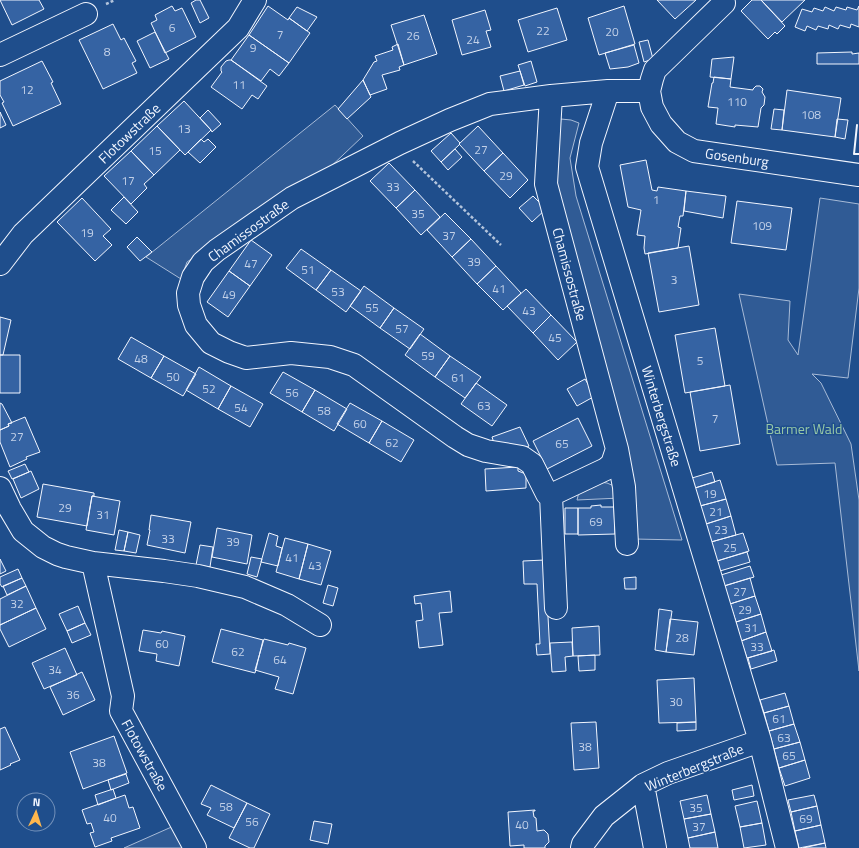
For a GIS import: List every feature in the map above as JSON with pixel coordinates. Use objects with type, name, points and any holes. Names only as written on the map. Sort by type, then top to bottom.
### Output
[{"type":"street","name":"Flotowstraße","points":[[0,264],[23,234],[238,28],[256,0]]},
{"type":"street","points":[[649,91],[655,70],[724,3]]},
{"type":"street","points":[[0,54],[86,14]]},
{"type":"street","name":"Chamissostraße","points":[[551,495],[547,494],[532,464],[522,457],[486,451],[468,445],[454,437],[354,365],[330,357],[291,353],[246,358],[229,352],[211,342],[196,325],[190,306],[188,292],[193,277],[203,262],[217,250],[292,198],[400,143],[450,120],[490,104],[551,96],[608,91],[649,91]]},
{"type":"street","name":"Winterbergstraße","points":[[608,91],[591,143],[587,167],[760,741],[787,848]]},
{"type":"street","name":"Gosenburg","points":[[649,91],[652,107],[661,124],[677,142],[694,150],[859,175]]},
{"type":"street","name":"Chamissostraße","points":[[551,96],[546,184],[617,449],[624,487],[627,544]]},
{"type":"street","points":[[556,608],[551,495],[606,469],[612,464],[617,449]]},
{"type":"street","points":[[0,488],[23,531],[43,547],[57,554],[93,564],[198,576],[245,587],[287,605],[320,625]]},
{"type":"street","name":"Flotowstraße","points":[[93,564],[123,696],[121,711],[196,848]]},
{"type":"street","name":"Winterbergstraße","points":[[582,848],[583,844],[604,816],[642,785],[668,774],[760,741]]},
{"type":"street","points":[[642,785],[655,848]]},
{"type":"path","points":[[400,143],[415,163],[501,245]]},
{"type":"shaded area","points":[[335,105],[363,136],[324,173],[248,220],[187,262],[181,279],[146,257]]},
{"type":"shaded area","points":[[561,119],[579,123],[570,158],[576,196],[682,540],[634,539],[556,193],[555,134]]},
{"type":"shaded area","points":[[820,198],[859,204],[859,288],[848,378],[812,374],[821,383],[851,444],[859,500],[859,671],[835,463],[777,465],[739,294],[790,301],[788,340],[798,355]]},
{"type":"shaded area","points":[[599,482],[614,486],[620,498],[577,500],[579,492]]},
{"type":"shaded area","points":[[176,825],[188,848],[124,848]]},
{"type":"building","points":[[0,0],[39,0],[44,9],[12,25]]},
{"type":"building","points":[[196,0],[200,0],[209,18],[200,23],[191,3]]},
{"type":"building","points":[[657,0],[696,0],[675,19]]},
{"type":"building","points":[[752,0],[761,0],[785,26],[777,34],[775,32],[768,39],[741,11]]},
{"type":"building","points":[[761,0],[805,0],[782,22]]},
{"type":"building","points":[[172,6],[175,11],[182,8],[196,37],[165,53],[151,23],[157,20],[155,15]]},
{"type":"building","points":[[268,6],[288,20],[289,18],[310,33],[289,63],[249,35]]},
{"type":"building","points":[[624,6],[635,44],[599,55],[588,18]]},
{"type":"building","points":[[859,6],[859,27],[851,24],[850,28],[840,25],[838,29],[829,25],[828,29],[818,26],[816,30],[807,26],[805,31],[795,27],[802,9],[812,12],[814,8],[823,11],[825,7],[834,11],[836,7],[846,10],[847,7],[857,10]]},
{"type":"building","points":[[297,7],[317,17],[307,31],[289,18]]},
{"type":"building","points":[[557,8],[567,40],[528,52],[518,20]]},
{"type":"building","points":[[485,10],[491,30],[486,31],[491,47],[462,55],[452,20]]},
{"type":"building","points":[[424,15],[437,54],[404,65],[391,25]]},
{"type":"building","points":[[113,24],[121,40],[124,38],[136,61],[132,63],[137,73],[103,89],[79,40]]},
{"type":"building","points":[[155,32],[169,59],[150,68],[137,41]]},
{"type":"building","points":[[249,35],[289,63],[279,76],[270,69],[261,81],[231,60]]},
{"type":"building","points":[[648,40],[653,59],[644,62],[639,42]]},
{"type":"building","points":[[398,44],[404,65],[399,67],[400,70],[382,75],[387,89],[370,95],[363,80],[374,62],[377,61],[375,56],[393,50],[392,47]]},
{"type":"building","points":[[634,45],[639,63],[628,67],[610,69],[605,53]]},
{"type":"building","points":[[852,52],[852,54],[859,53],[859,64],[817,64],[817,53]]},
{"type":"building","points":[[734,57],[731,79],[710,77],[712,59]]},
{"type":"building","points":[[229,60],[267,86],[258,99],[252,95],[242,109],[211,87],[222,72],[221,67],[226,61]]},
{"type":"building","points":[[42,61],[53,82],[51,83],[61,104],[13,126],[2,103],[4,102],[0,95],[0,81]]},
{"type":"building","points":[[531,61],[537,82],[525,86],[518,65]]},
{"type":"building","points":[[520,71],[524,85],[504,91],[500,76]]},
{"type":"building","points":[[714,77],[731,79],[730,87],[753,90],[756,86],[760,86],[763,89],[762,92],[765,97],[764,105],[761,108],[758,127],[735,125],[735,127],[716,124],[718,108],[708,107]]},
{"type":"building","points":[[363,80],[371,97],[347,119],[338,109]]},
{"type":"building","points":[[787,90],[841,98],[835,137],[782,130]]},
{"type":"building","points":[[184,101],[211,130],[185,155],[157,126]]},
{"type":"building","points":[[774,109],[784,110],[782,130],[771,129]]},
{"type":"building","points":[[208,110],[221,124],[212,132],[200,118]]},
{"type":"building","points":[[0,112],[6,125],[0,128]]},
{"type":"building","points":[[837,119],[848,120],[845,139],[835,137]]},
{"type":"building","points":[[157,126],[180,150],[154,175],[131,151]]},
{"type":"building","points":[[478,126],[503,153],[484,171],[459,144]]},
{"type":"building","points":[[451,133],[460,144],[441,162],[431,151]]},
{"type":"building","points":[[201,139],[204,142],[208,139],[216,147],[200,163],[188,152]]},
{"type":"building","points":[[455,149],[462,157],[448,170],[441,162]]},
{"type":"building","points":[[131,151],[154,175],[144,184],[147,188],[131,204],[104,176]]},
{"type":"building","points":[[503,153],[528,180],[510,198],[484,171]]},
{"type":"building","points":[[646,160],[652,190],[657,191],[658,187],[686,191],[683,216],[680,216],[678,227],[681,228],[678,248],[645,254],[645,236],[637,235],[641,210],[628,207],[620,165]]},
{"type":"building","points":[[389,163],[415,190],[396,208],[370,181]]},
{"type":"building","points":[[415,190],[440,217],[421,235],[396,208]]},
{"type":"building","points":[[686,191],[726,196],[723,218],[684,211]]},
{"type":"building","points":[[533,196],[546,209],[532,222],[519,208]]},
{"type":"building","points":[[124,197],[138,212],[126,224],[111,210]]},
{"type":"building","points":[[82,198],[111,229],[103,236],[112,245],[95,261],[57,222]]},
{"type":"building","points":[[737,201],[792,208],[786,250],[731,243]]},
{"type":"building","points":[[445,213],[471,239],[452,257],[427,230]]},
{"type":"building","points":[[137,237],[152,252],[140,261],[127,247]]},
{"type":"building","points":[[471,239],[496,266],[477,284],[452,257]]},
{"type":"building","points":[[251,240],[272,255],[250,286],[229,271]]},
{"type":"building","points":[[689,246],[699,305],[659,312],[648,253]]},
{"type":"building","points":[[301,249],[331,270],[316,290],[286,268]]},
{"type":"building","points":[[496,266],[521,293],[503,310],[477,284]]},
{"type":"building","points":[[331,270],[361,291],[346,312],[316,290]]},
{"type":"building","points":[[229,271],[250,286],[228,317],[207,302]]},
{"type":"building","points":[[364,286],[394,308],[380,328],[350,306]]},
{"type":"building","points":[[526,289],[551,315],[533,333],[507,306]]},
{"type":"building","points":[[394,308],[424,329],[410,349],[380,328]]},
{"type":"building","points":[[551,315],[577,342],[558,360],[533,333]]},
{"type":"building","points":[[0,317],[11,320],[3,355],[0,355]]},
{"type":"building","points":[[715,328],[725,386],[685,393],[675,335]]},
{"type":"building","points":[[420,334],[450,356],[435,377],[405,355]]},
{"type":"building","points":[[131,337],[164,356],[151,378],[118,359]]},
{"type":"building","points":[[0,355],[20,355],[20,393],[0,393]]},
{"type":"building","points":[[164,356],[196,374],[183,396],[151,378]]},
{"type":"building","points":[[450,356],[481,377],[465,398],[435,377]]},
{"type":"building","points":[[199,367],[231,386],[218,409],[186,390]]},
{"type":"building","points":[[283,372],[315,390],[302,412],[270,393]]},
{"type":"building","points":[[585,379],[595,396],[577,406],[567,389]]},
{"type":"building","points":[[476,383],[507,405],[492,426],[461,404]]},
{"type":"building","points":[[730,385],[740,444],[700,451],[690,392]]},
{"type":"building","points":[[231,386],[263,404],[250,427],[218,409]]},
{"type":"building","points":[[315,390],[347,409],[334,431],[302,412]]},
{"type":"building","points":[[0,403],[2,404],[12,423],[0,430]]},
{"type":"building","points":[[350,403],[382,421],[369,443],[337,424]]},
{"type":"building","points":[[25,417],[40,452],[26,457],[27,459],[10,467],[0,442],[0,430],[9,426],[8,424]]},
{"type":"building","points":[[578,418],[592,446],[547,469],[533,441]]},
{"type":"building","points":[[382,421],[414,440],[401,462],[369,443]]},
{"type":"building","points":[[520,427],[529,446],[518,452],[495,446],[492,437]]},
{"type":"building","points":[[25,464],[29,472],[12,479],[8,471]]},
{"type":"building","points":[[518,467],[518,471],[526,474],[526,488],[486,491],[485,469]]},
{"type":"building","points":[[31,471],[39,489],[21,498],[13,479]]},
{"type":"building","points":[[712,472],[715,482],[695,488],[692,478]]},
{"type":"building","points":[[720,480],[726,499],[700,506],[695,488]]},
{"type":"building","points":[[43,484],[94,493],[94,496],[92,496],[87,526],[37,517]]},
{"type":"building","points":[[92,496],[120,501],[114,535],[86,530]]},
{"type":"building","points":[[726,499],[731,516],[706,524],[700,506]]},
{"type":"building","points":[[601,505],[601,507],[614,507],[615,534],[578,535],[578,508],[591,508],[591,506]]},
{"type":"building","points":[[565,508],[578,508],[578,534],[565,534]]},
{"type":"building","points":[[151,515],[191,522],[185,553],[147,545]]},
{"type":"building","points":[[731,516],[736,535],[711,542],[706,524]]},
{"type":"building","points":[[217,528],[252,535],[247,564],[212,557]]},
{"type":"building","points":[[119,530],[128,532],[124,551],[115,550]]},
{"type":"building","points":[[128,532],[140,535],[136,553],[124,551]]},
{"type":"building","points":[[269,533],[278,536],[276,546],[282,548],[278,566],[261,562]]},
{"type":"building","points":[[743,533],[749,551],[717,561],[711,542]]},
{"type":"building","points":[[285,538],[308,544],[299,579],[276,572]]},
{"type":"building","points":[[308,544],[331,551],[321,585],[299,579]]},
{"type":"building","points":[[200,545],[213,547],[210,567],[196,565]]},
{"type":"building","points":[[747,552],[750,562],[720,571],[717,561]]},
{"type":"building","points":[[251,557],[262,559],[257,577],[247,574]]},
{"type":"building","points":[[0,559],[6,571],[0,574]]},
{"type":"building","points":[[545,560],[550,654],[537,655],[536,644],[540,644],[537,584],[524,584],[523,561]]},
{"type":"building","points":[[750,566],[754,577],[724,586],[721,575]]},
{"type":"building","points":[[18,569],[22,578],[2,587],[0,584],[0,577]]},
{"type":"building","points":[[636,577],[636,589],[625,589],[624,578]]},
{"type":"building","points":[[22,578],[26,586],[7,595],[3,586]]},
{"type":"building","points":[[750,578],[755,596],[730,604],[724,586]]},
{"type":"building","points":[[328,585],[338,588],[333,606],[323,603]]},
{"type":"building","points":[[26,586],[36,608],[0,625],[0,599]]},
{"type":"building","points":[[450,591],[452,612],[439,613],[443,645],[419,648],[416,621],[423,620],[421,603],[415,604],[414,596]]},
{"type":"building","points":[[755,596],[761,614],[736,622],[730,604]]},
{"type":"building","points":[[78,606],[85,623],[67,631],[59,614]]},
{"type":"building","points":[[36,608],[46,629],[9,647],[0,629],[0,625]]},
{"type":"building","points":[[659,609],[672,611],[666,652],[655,650]]},
{"type":"building","points":[[761,614],[766,632],[741,641],[736,622]]},
{"type":"building","points":[[670,619],[698,622],[694,655],[666,652]]},
{"type":"building","points":[[85,623],[91,635],[72,643],[67,631]]},
{"type":"building","points":[[599,626],[600,655],[573,656],[572,628]]},
{"type":"building","points":[[221,629],[263,640],[255,673],[212,662]]},
{"type":"building","points":[[143,630],[161,633],[162,631],[185,636],[179,666],[156,661],[157,654],[139,651]]},
{"type":"building","points":[[766,632],[772,651],[747,658],[741,641]]},
{"type":"building","points":[[264,639],[288,645],[289,643],[306,648],[293,694],[275,689],[279,677],[255,670]]},
{"type":"building","points":[[572,642],[573,656],[565,657],[566,671],[552,672],[550,643]]},
{"type":"building","points":[[65,648],[77,675],[44,689],[32,663]]},
{"type":"building","points":[[774,650],[777,661],[751,669],[748,658]]},
{"type":"building","points":[[595,655],[595,670],[579,671],[578,656]]},
{"type":"building","points":[[82,672],[95,700],[63,715],[50,687]]},
{"type":"building","points":[[694,678],[696,722],[659,723],[657,680]]},
{"type":"building","points":[[785,693],[789,706],[764,713],[760,700]]},
{"type":"building","points":[[789,706],[794,724],[769,731],[764,713]]},
{"type":"building","points":[[596,722],[599,768],[574,770],[571,723]]},
{"type":"building","points":[[696,722],[696,730],[677,731],[677,723]]},
{"type":"building","points":[[794,724],[800,742],[774,749],[769,731]]},
{"type":"building","points":[[5,727],[20,760],[0,770],[0,729]]},
{"type":"building","points":[[114,736],[127,773],[83,789],[70,752]]},
{"type":"building","points":[[800,742],[805,760],[779,768],[774,749]]},
{"type":"building","points":[[805,760],[810,778],[785,786],[779,768]]},
{"type":"building","points":[[126,774],[129,783],[111,790],[108,780]]},
{"type":"building","points":[[211,785],[247,803],[234,828],[207,815],[211,808],[201,804]]},
{"type":"building","points":[[752,785],[754,796],[734,800],[732,790]]},
{"type":"building","points":[[113,789],[116,798],[98,805],[95,795]]},
{"type":"building","points":[[125,795],[129,808],[133,807],[140,828],[111,838],[112,841],[95,847],[90,833],[94,832],[91,823],[87,824],[82,810]]},
{"type":"building","points":[[707,795],[711,814],[684,819],[680,801]]},
{"type":"building","points":[[814,795],[817,806],[791,812],[788,800]]},
{"type":"building","points":[[757,801],[762,823],[740,827],[735,806]]},
{"type":"building","points":[[247,803],[270,814],[254,848],[250,848],[229,838]]},
{"type":"building","points":[[817,806],[821,825],[795,831],[791,812]]},
{"type":"building","points":[[535,810],[533,811],[534,817],[536,818],[537,831],[544,830],[548,834],[549,842],[545,848],[524,848],[524,845],[510,846],[508,812]]},
{"type":"building","points":[[711,814],[715,832],[688,838],[684,819]]},
{"type":"building","points":[[314,821],[332,824],[328,844],[310,840]]},
{"type":"building","points":[[762,823],[766,845],[744,848],[740,827]]},
{"type":"building","points":[[821,825],[825,843],[799,848],[795,831]]},
{"type":"building","points":[[715,832],[718,848],[690,848],[688,838]]},
{"type":"building","points":[[825,843],[826,848],[803,848]]},
{"type":"wall","points":[[857,125],[854,154],[859,154]]},
{"type":"park label","name":"Barmer Wald","points":[[804,428]]}]
